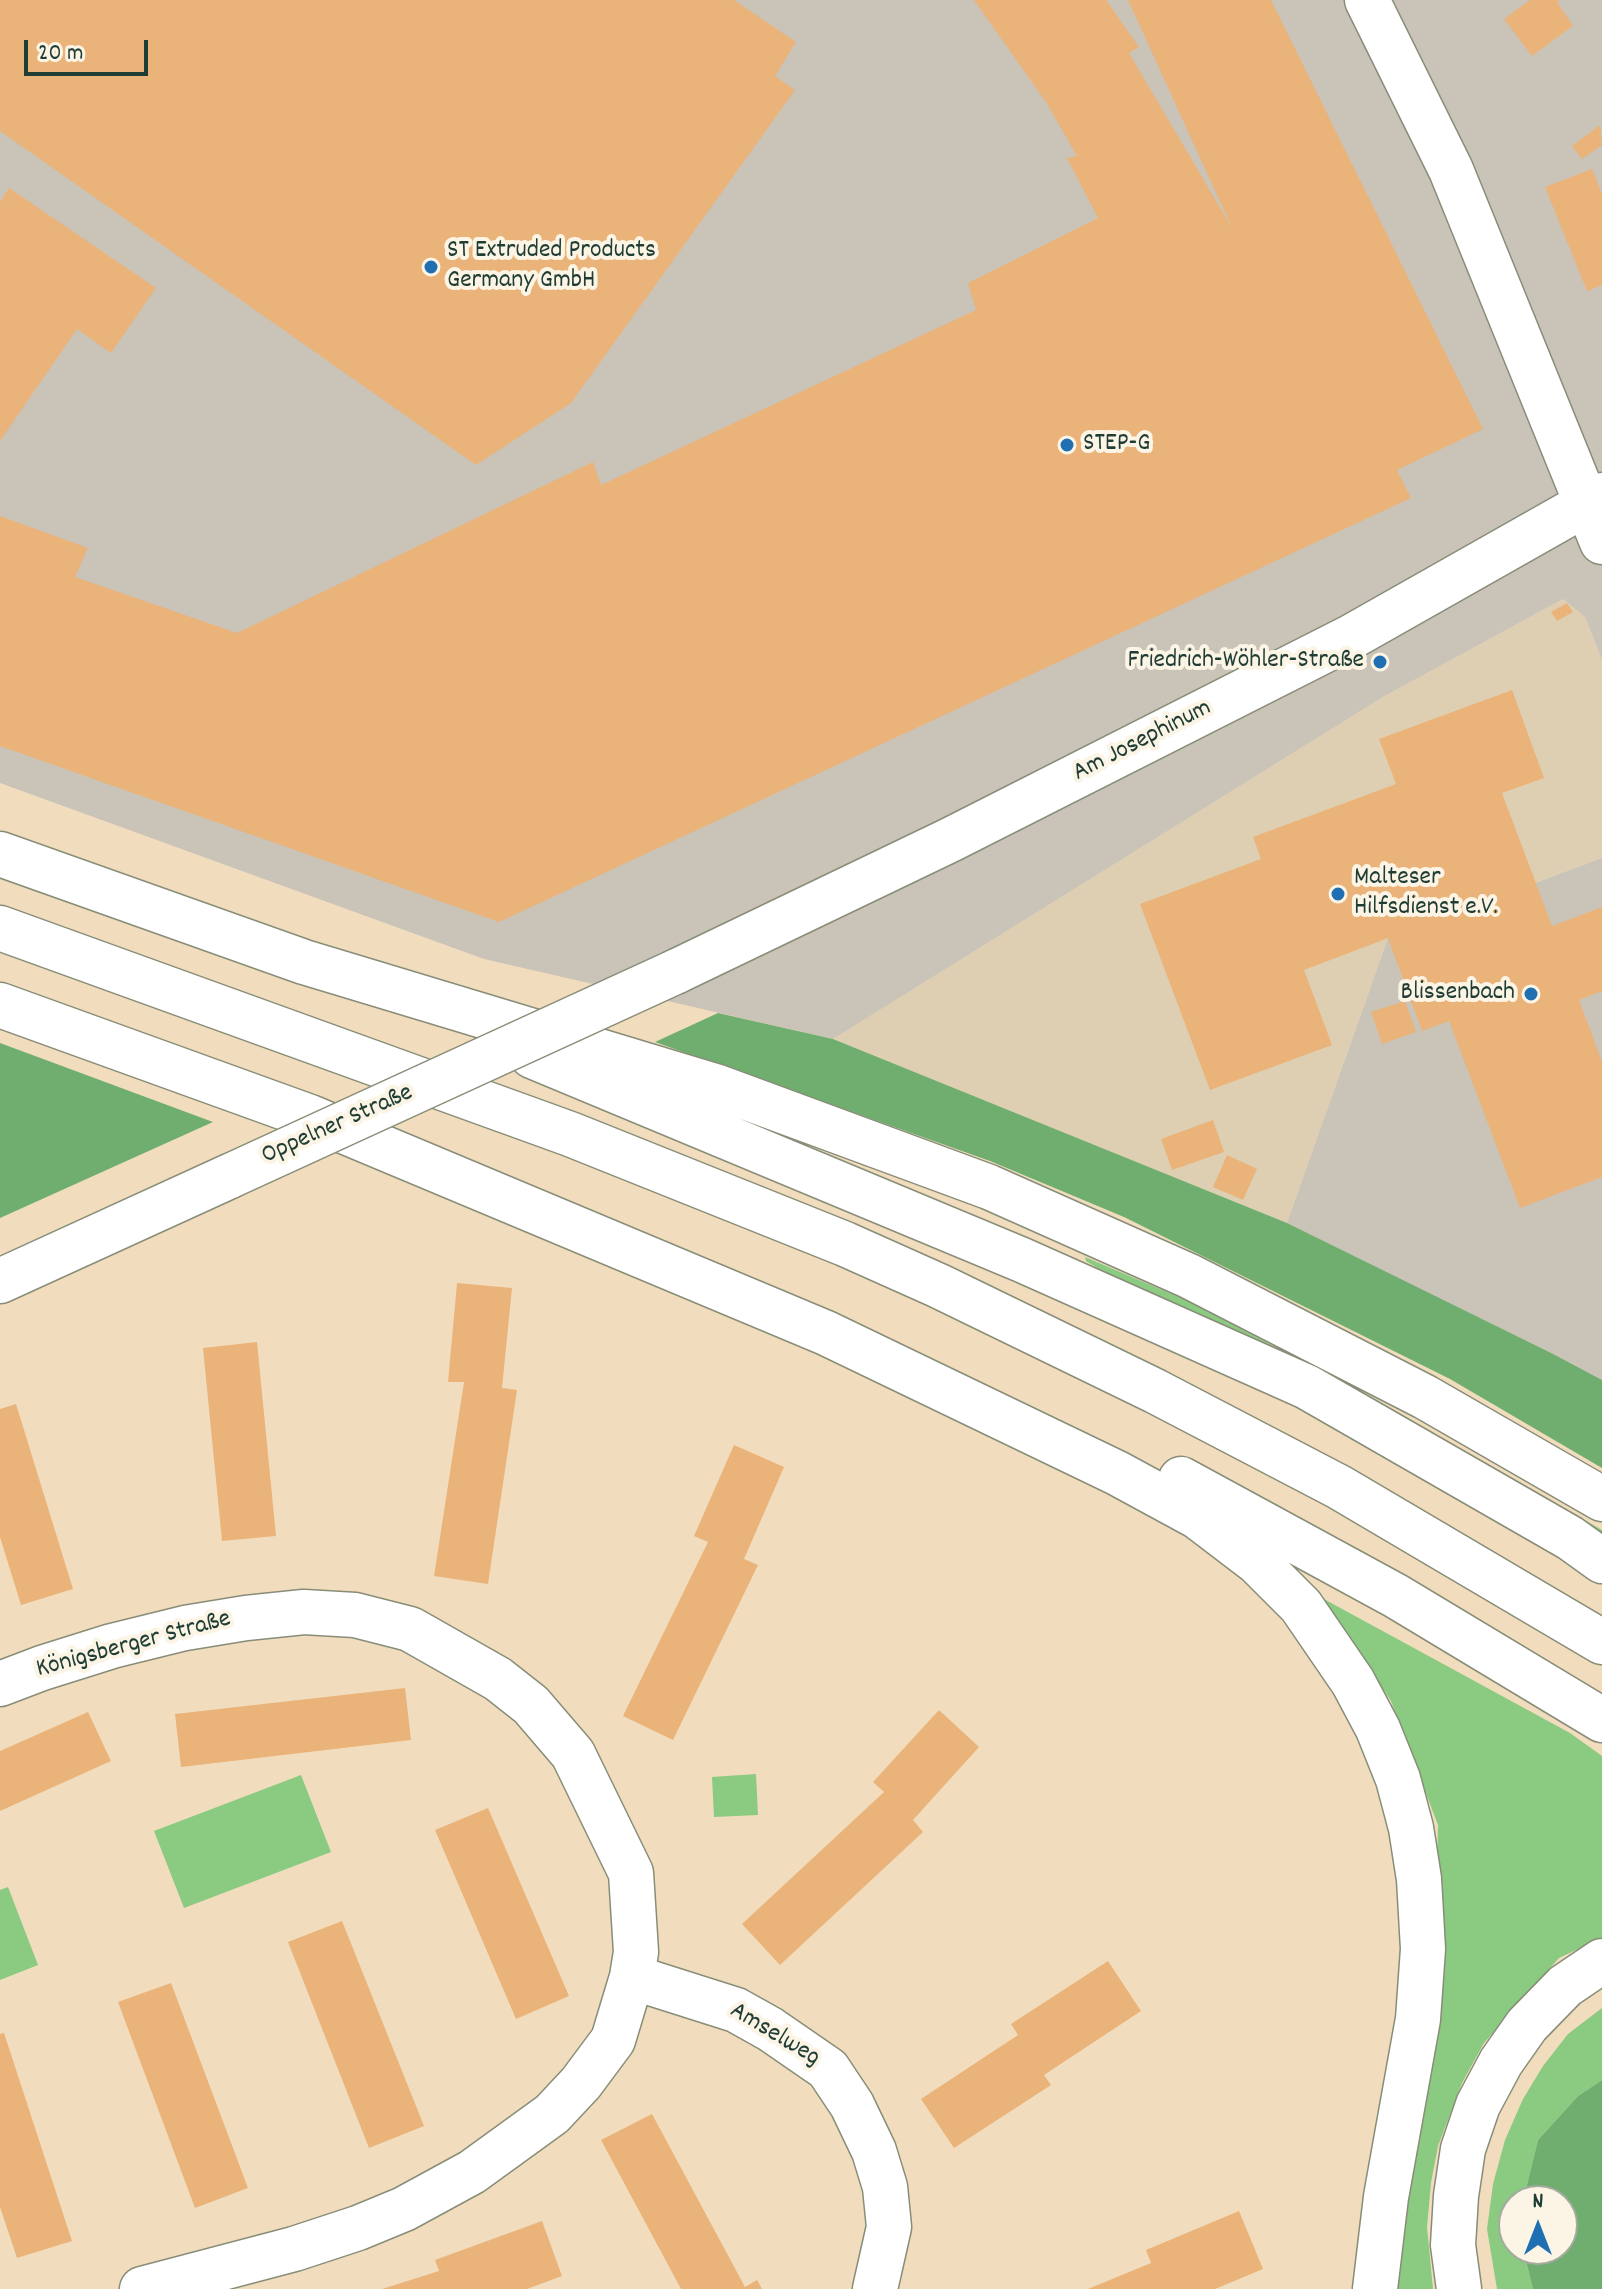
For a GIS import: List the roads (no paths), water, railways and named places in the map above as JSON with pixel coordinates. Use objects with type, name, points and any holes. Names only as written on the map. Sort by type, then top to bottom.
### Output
[{"type":"main road","points":[[1367,0],[1451,170],[1597,514]]},
{"type":"main road","name":"Am Josephinum","points":[[675,972],[950,840],[1597,514]]},
{"type":"main road","points":[[0,854],[304,962],[715,1086],[989,1187],[1189,1276],[1425,1397],[1602,1499]]},
{"type":"main road","points":[[0,928],[570,1134],[845,1244],[1155,1391],[1339,1487],[1602,1642]]},
{"type":"main road","points":[[304,962],[1022,1260],[1307,1387],[1570,1538],[1602,1561]]},
{"type":"main road","name":"Oppelner Straße","points":[[0,1281],[675,972]]},
{"type":"main road","points":[[0,975],[410,1132],[755,1277],[962,1369],[1231,1504],[1396,1596],[1602,1720]]},
{"type":"main road","points":[[0,1005],[310,1117],[826,1333],[1117,1473],[1198,1517],[1257,1562],[1301,1606],[1353,1682],[1378,1729],[1398,1779],[1411,1828],[1423,1949],[1418,2019],[1386,2197],[1375,2289]]},
{"type":"main road","name":"Königsberger Straße","points":[[0,1684],[112,1646],[185,1628],[246,1618],[304,1612],[355,1615],[410,1629],[498,1679],[531,1705],[573,1754],[631,1873],[636,1952],[632,1977],[613,2040],[581,2083],[552,2114],[472,2172],[416,2203],[358,2228],[294,2249],[142,2289]]},
{"type":"main road","points":[[1459,2289],[1453,2245],[1456,2196],[1463,2149],[1478,2105],[1501,2062],[1527,2025],[1565,1986],[1602,1961]]},
{"type":"main road","name":"Amselweg","points":[[632,1977],[736,2010],[828,2069],[852,2105],[874,2151],[885,2187],[889,2227],[875,2289]]},
{"type":"place","name":"ST Extruded Products Germany GmbH","points":[[431,267]]},
{"type":"place","name":"STEP-G","points":[[1067,445]]},
{"type":"place","name":"Friedrich-Wöhler-Straße","points":[[1380,662]]},
{"type":"place","name":"Malteser Hilfsdienst e.V.","points":[[1338,894]]},
{"type":"place","name":"Blissenbach","points":[[1531,994]]}]
